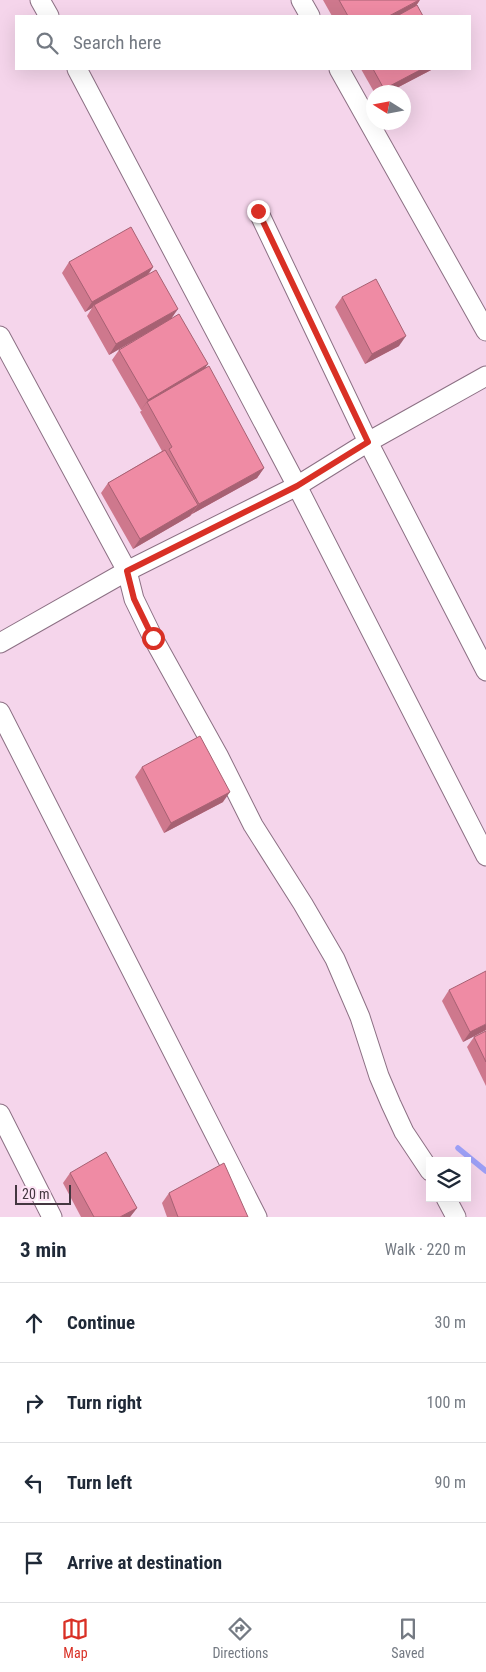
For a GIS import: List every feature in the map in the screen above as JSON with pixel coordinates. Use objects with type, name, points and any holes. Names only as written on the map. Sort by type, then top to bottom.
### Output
[{"type":"street","points":[[40,0],[48,15]]},
{"type":"street","points":[[300,0],[309,15]]},
{"type":"street","points":[[78,70],[297,486],[486,856]]},
{"type":"street","points":[[340,70],[486,331]]},
{"type":"street","points":[[258,211],[368,442],[486,671]]},
{"type":"street","points":[[0,336],[127,571],[134,599],[218,755],[248,816],[303,904],[335,960],[360,1017],[379,1076],[391,1104],[404,1132],[426,1165]]},
{"type":"street","points":[[0,643],[127,571],[297,486],[368,442],[486,376]]},
{"type":"street","points":[[0,712],[257,1217]]},
{"type":"street","points":[[0,1114],[52,1217]]},
{"type":"street","points":[[448,1202],[456,1217]]},
{"type":"building","points":[[339,0],[419,0],[391,15],[347,15]]},
{"type":"building","points":[[417,5],[422,15],[399,15]]},
{"type":"building","points":[[374,70],[420,70],[392,85],[382,85]]},
{"type":"building","points":[[131,227],[153,267],[92,302],[69,262]]},
{"type":"building","points":[[156,270],[178,309],[116,344],[94,305]]},
{"type":"building","points":[[376,279],[406,336],[372,354],[342,297]]},
{"type":"building","points":[[179,314],[208,364],[148,400],[119,350]]},
{"type":"building","points":[[209,366],[264,468],[199,504],[169,449],[172,447],[147,402]]},
{"type":"building","points":[[165,450],[198,505],[140,539],[108,483]]},
{"type":"building","points":[[200,736],[230,792],[171,823],[142,767]]},
{"type":"building","points":[[486,971],[486,1024],[470,1032],[449,990]]},
{"type":"building","points":[[486,1031],[486,1062],[474,1037]]},
{"type":"building","points":[[106,1152],[137,1208],[120,1217],[94,1217],[70,1173]]},
{"type":"building","points":[[224,1163],[248,1217],[178,1217],[169,1193]]},
{"type":"waterway","points":[[458,1148],[486,1171]]},
{"type":"route","points":[[153,638],[134,599],[127,571],[297,486],[368,442],[258,211]]}]
